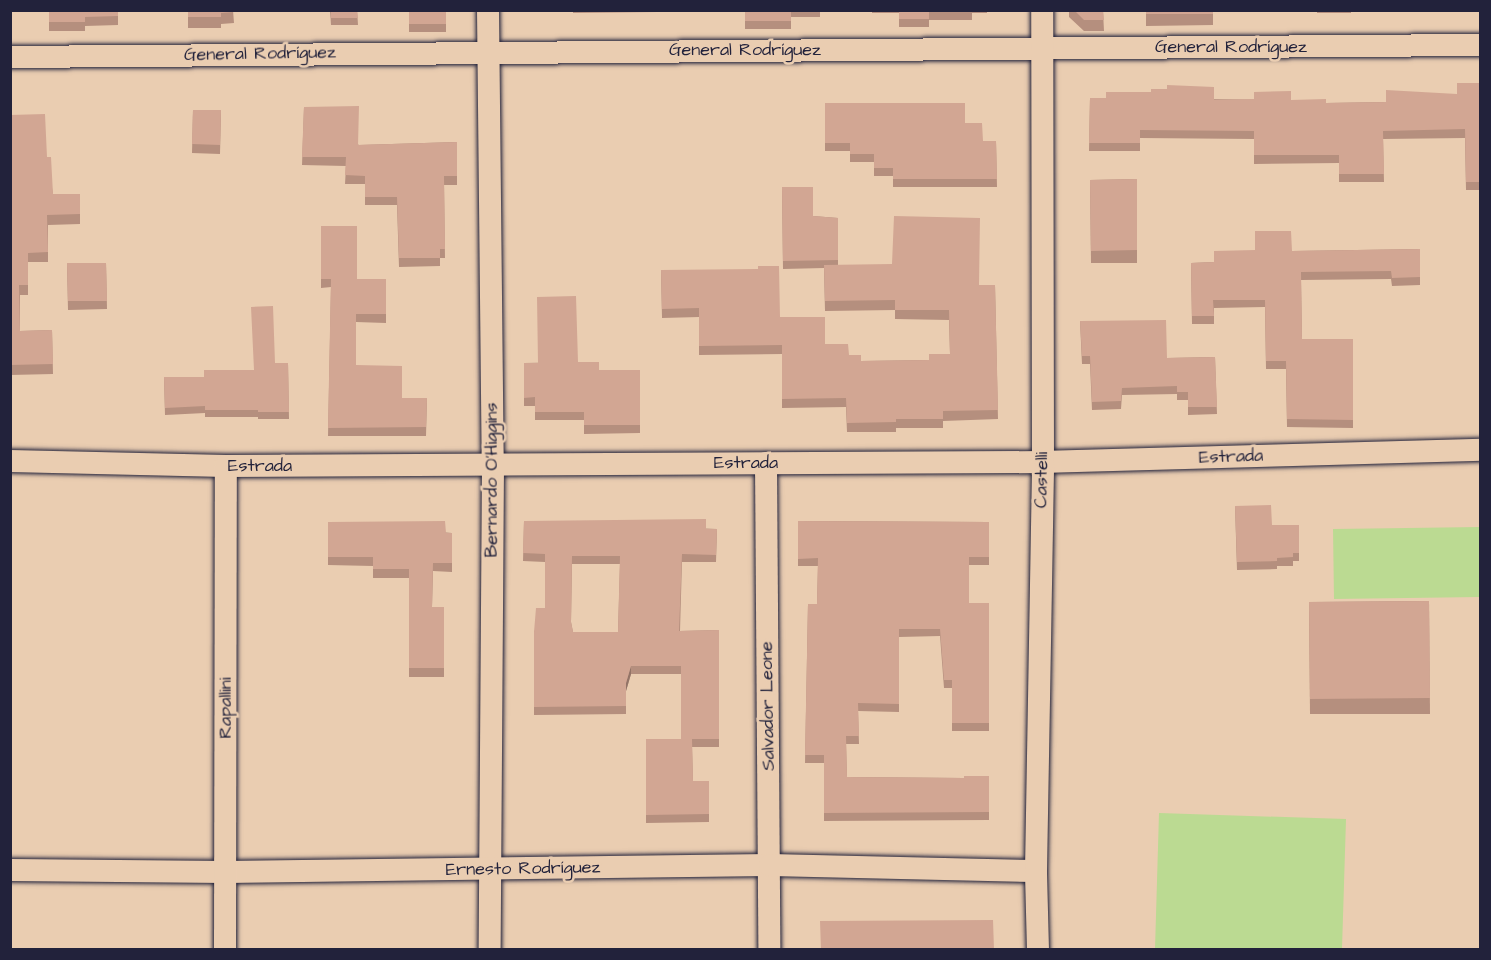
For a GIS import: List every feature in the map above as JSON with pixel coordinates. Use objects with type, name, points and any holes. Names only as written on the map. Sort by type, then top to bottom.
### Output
[{"type":"street","name":"Bernardo O'Higgins","points":[[488,10],[493,465],[490,950]]},
{"type":"street","name":"Castelli","points":[[1038,950],[1036,871],[1043,462],[1042,10]]},
{"type":"street","name":"General Rodríguez","points":[[10,57],[1480,45]]},
{"type":"street","name":"Estrada","points":[[10,461],[226,466],[1043,462],[1480,450]]},
{"type":"street","name":"Salvador Leone","points":[[766,463],[770,950]]},
{"type":"street","name":"Rapallini","points":[[225,950],[226,466]]},
{"type":"street","name":"Ernesto Rodríguez","points":[[10,870],[226,872],[770,865],[1036,871]]},
{"type":"green space","points":[[1480,527],[1480,597],[1334,599],[1333,529]]},
{"type":"green space","points":[[1159,813],[1346,819],[1342,949],[1155,949]]},
{"type":"building","points":[[49,10],[118,10],[118,16],[85,17],[85,22],[49,22]]},
{"type":"building","points":[[188,10],[233,10],[234,12],[221,13],[221,17],[188,17]]},
{"type":"building","points":[[331,10],[357,10],[358,18],[331,18]]},
{"type":"building","points":[[409,10],[446,10],[446,24],[409,24]]},
{"type":"building","points":[[745,10],[791,10],[791,21],[745,21]]},
{"type":"building","points":[[899,10],[972,10],[972,12],[929,12],[929,19],[899,19]]},
{"type":"building","points":[[1074,10],[1103,10],[1104,20],[1084,20]]},
{"type":"building","points":[[1146,10],[1213,10],[1213,14],[1146,14]]},
{"type":"building","points":[[1457,83],[1480,83],[1480,182],[1466,182],[1465,129],[1383,131],[1384,174],[1339,174],[1339,155],[1254,155],[1254,131],[1140,130],[1140,143],[1089,143],[1090,98],[1106,98],[1106,92],[1151,92],[1151,89],[1167,89],[1167,85],[1214,87],[1214,100],[1254,99],[1254,92],[1291,91],[1291,100],[1326,99],[1326,103],[1386,102],[1386,90],[1457,94]]},
{"type":"building","points":[[825,103],[965,103],[965,123],[982,123],[983,141],[996,141],[997,179],[893,179],[893,168],[874,168],[874,154],[850,154],[850,143],[825,143]]},
{"type":"building","points":[[359,106],[358,145],[457,142],[457,176],[444,176],[445,249],[440,249],[440,258],[399,258],[397,197],[365,197],[365,176],[345,175],[346,157],[302,157],[304,107]]},
{"type":"building","points":[[193,110],[221,110],[220,145],[192,144]]},
{"type":"building","points":[[45,114],[47,157],[51,157],[53,194],[80,194],[80,214],[47,215],[48,252],[28,253],[28,285],[19,285],[20,331],[52,330],[53,364],[10,365],[10,115]]},
{"type":"building","points":[[1137,179],[1137,250],[1091,251],[1090,180]]},
{"type":"building","points":[[782,187],[813,187],[813,216],[838,218],[838,260],[783,261]]},
{"type":"building","points":[[894,216],[980,218],[979,285],[995,285],[998,410],[943,411],[943,419],[896,419],[896,422],[847,423],[846,398],[782,399],[782,345],[699,346],[699,308],[662,309],[661,270],[758,269],[758,266],[779,266],[780,317],[825,317],[825,344],[848,344],[849,355],[861,355],[861,361],[929,360],[929,354],[950,354],[949,310],[895,310],[895,300],[825,301],[824,265],[892,264]]},
{"type":"building","points":[[321,226],[357,226],[357,279],[386,279],[386,314],[356,314],[356,365],[402,366],[402,398],[427,398],[426,427],[328,428],[331,279],[321,279]]},
{"type":"building","points":[[1255,231],[1291,231],[1292,251],[1420,249],[1420,277],[1392,278],[1391,271],[1301,272],[1302,339],[1353,339],[1353,420],[1287,419],[1286,361],[1266,361],[1265,300],[1213,300],[1214,316],[1192,316],[1191,263],[1214,262],[1214,251],[1255,250]]},
{"type":"building","points":[[67,263],[106,263],[107,301],[68,301]]},
{"type":"building","points":[[576,296],[578,362],[599,362],[599,370],[640,370],[640,425],[584,425],[584,412],[535,412],[535,397],[524,398],[524,363],[538,363],[537,297]]},
{"type":"building","points":[[273,306],[275,363],[288,363],[289,412],[205,410],[205,406],[165,408],[164,377],[204,377],[204,370],[254,370],[251,307]]},
{"type":"building","points":[[1166,320],[1167,358],[1215,357],[1217,407],[1188,407],[1188,392],[1177,392],[1177,386],[1122,388],[1121,401],[1092,402],[1090,356],[1082,356],[1080,321]]},
{"type":"building","points":[[1271,505],[1272,525],[1299,525],[1299,553],[1293,553],[1293,557],[1277,558],[1277,561],[1237,562],[1235,506]]},
{"type":"building","points":[[706,519],[706,529],[717,529],[716,555],[682,554],[679,631],[719,630],[719,739],[692,739],[693,781],[709,781],[709,814],[646,815],[646,739],[681,739],[681,666],[631,666],[626,683],[626,706],[534,707],[534,632],[536,608],[545,608],[545,554],[523,553],[524,521]],"holes":[[[572,556],[620,556],[618,632],[573,632],[571,622]]]},
{"type":"building","points":[[445,521],[446,533],[452,533],[452,563],[433,563],[432,607],[444,607],[444,668],[409,668],[409,569],[373,569],[373,557],[328,557],[328,522]]},
{"type":"building","points":[[798,521],[989,522],[989,557],[969,557],[969,603],[989,603],[989,723],[952,723],[952,680],[944,680],[940,629],[899,629],[899,704],[858,703],[859,736],[846,736],[847,777],[964,778],[964,776],[989,776],[989,812],[824,813],[824,755],[805,755],[808,604],[817,604],[818,558],[798,559]]},
{"type":"building","points":[[1429,601],[1430,698],[1310,699],[1309,602]]},
{"type":"building","points":[[993,920],[994,950],[821,950],[820,921]]}]
